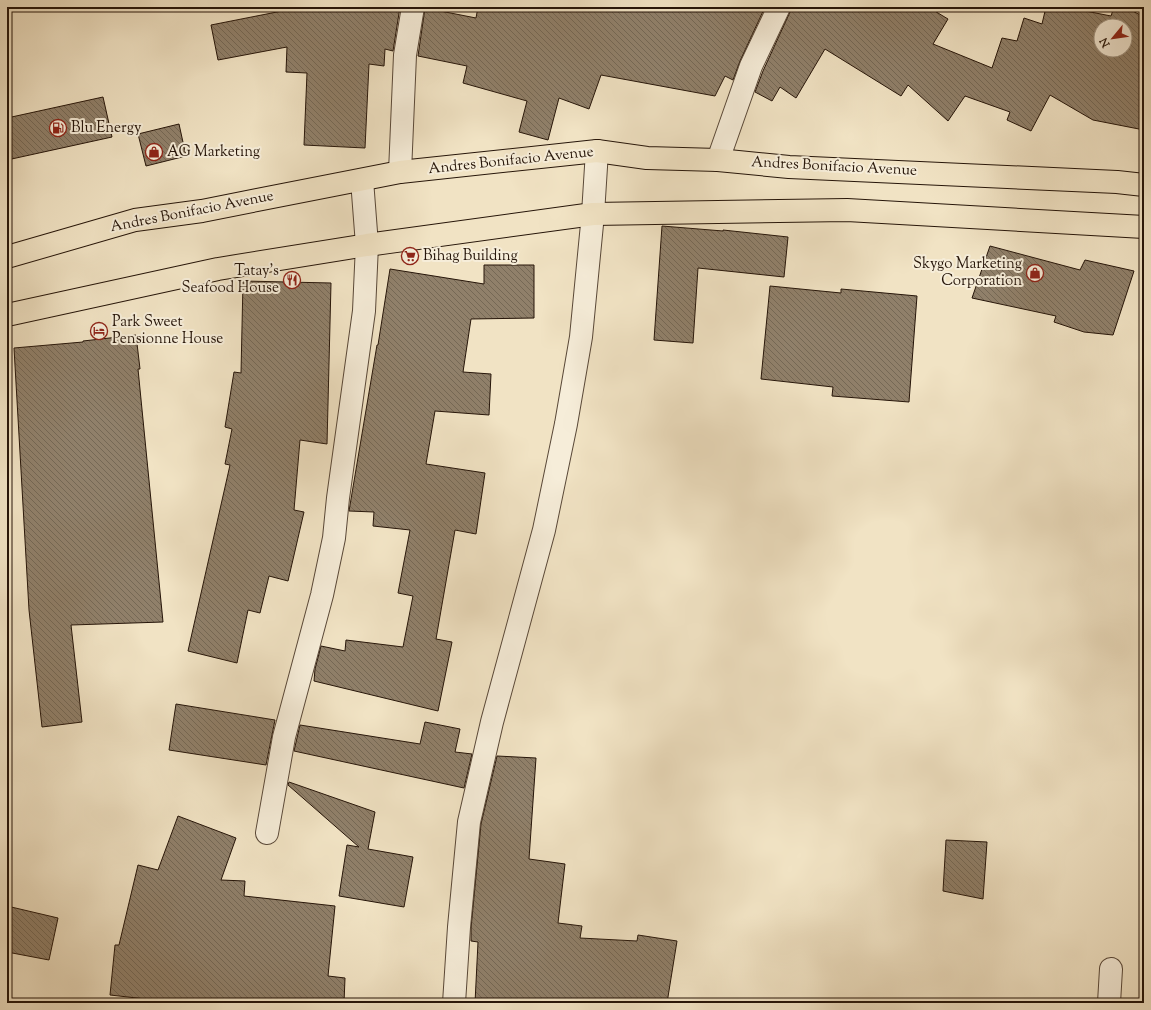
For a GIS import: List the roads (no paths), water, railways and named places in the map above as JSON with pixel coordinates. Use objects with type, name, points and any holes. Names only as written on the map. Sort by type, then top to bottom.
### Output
[{"type":"highway","name":"Andres Bonifacio Avenue","points":[[7,257],[136,220],[202,211],[400,172],[597,152],[647,158],[718,160],[789,167],[1117,182],[1144,185]]},
{"type":"highway","points":[[7,315],[218,269],[367,245],[593,214],[847,210],[1144,227]]},
{"type":"street","points":[[400,172],[405,55],[413,7]]},
{"type":"street","points":[[718,160],[751,66],[779,7]]},
{"type":"street","points":[[454,1003],[459,927],[470,822],[492,722],[544,530],[566,424],[581,337],[593,214],[597,152]]},
{"type":"street","points":[[267,833],[284,737],[322,595],[334,538],[339,490],[364,310],[367,245],[362,180]]},
{"type":"street","points":[[1109,1003],[1111,969]]},
{"type":"place","name":"Blu Energy","points":[[58,128]]},
{"type":"place","name":"AG Marketing","points":[[154,152]]},
{"type":"place","name":"Bihag Building","points":[[410,256]]},
{"type":"place","name":"Skygo Marketing Corporation","points":[[1035,273]]},
{"type":"place","name":"Tatay's Seafood House","points":[[292,280]]},
{"type":"place","name":"Park Sweet Pensionne House","points":[[99,331]]}]
